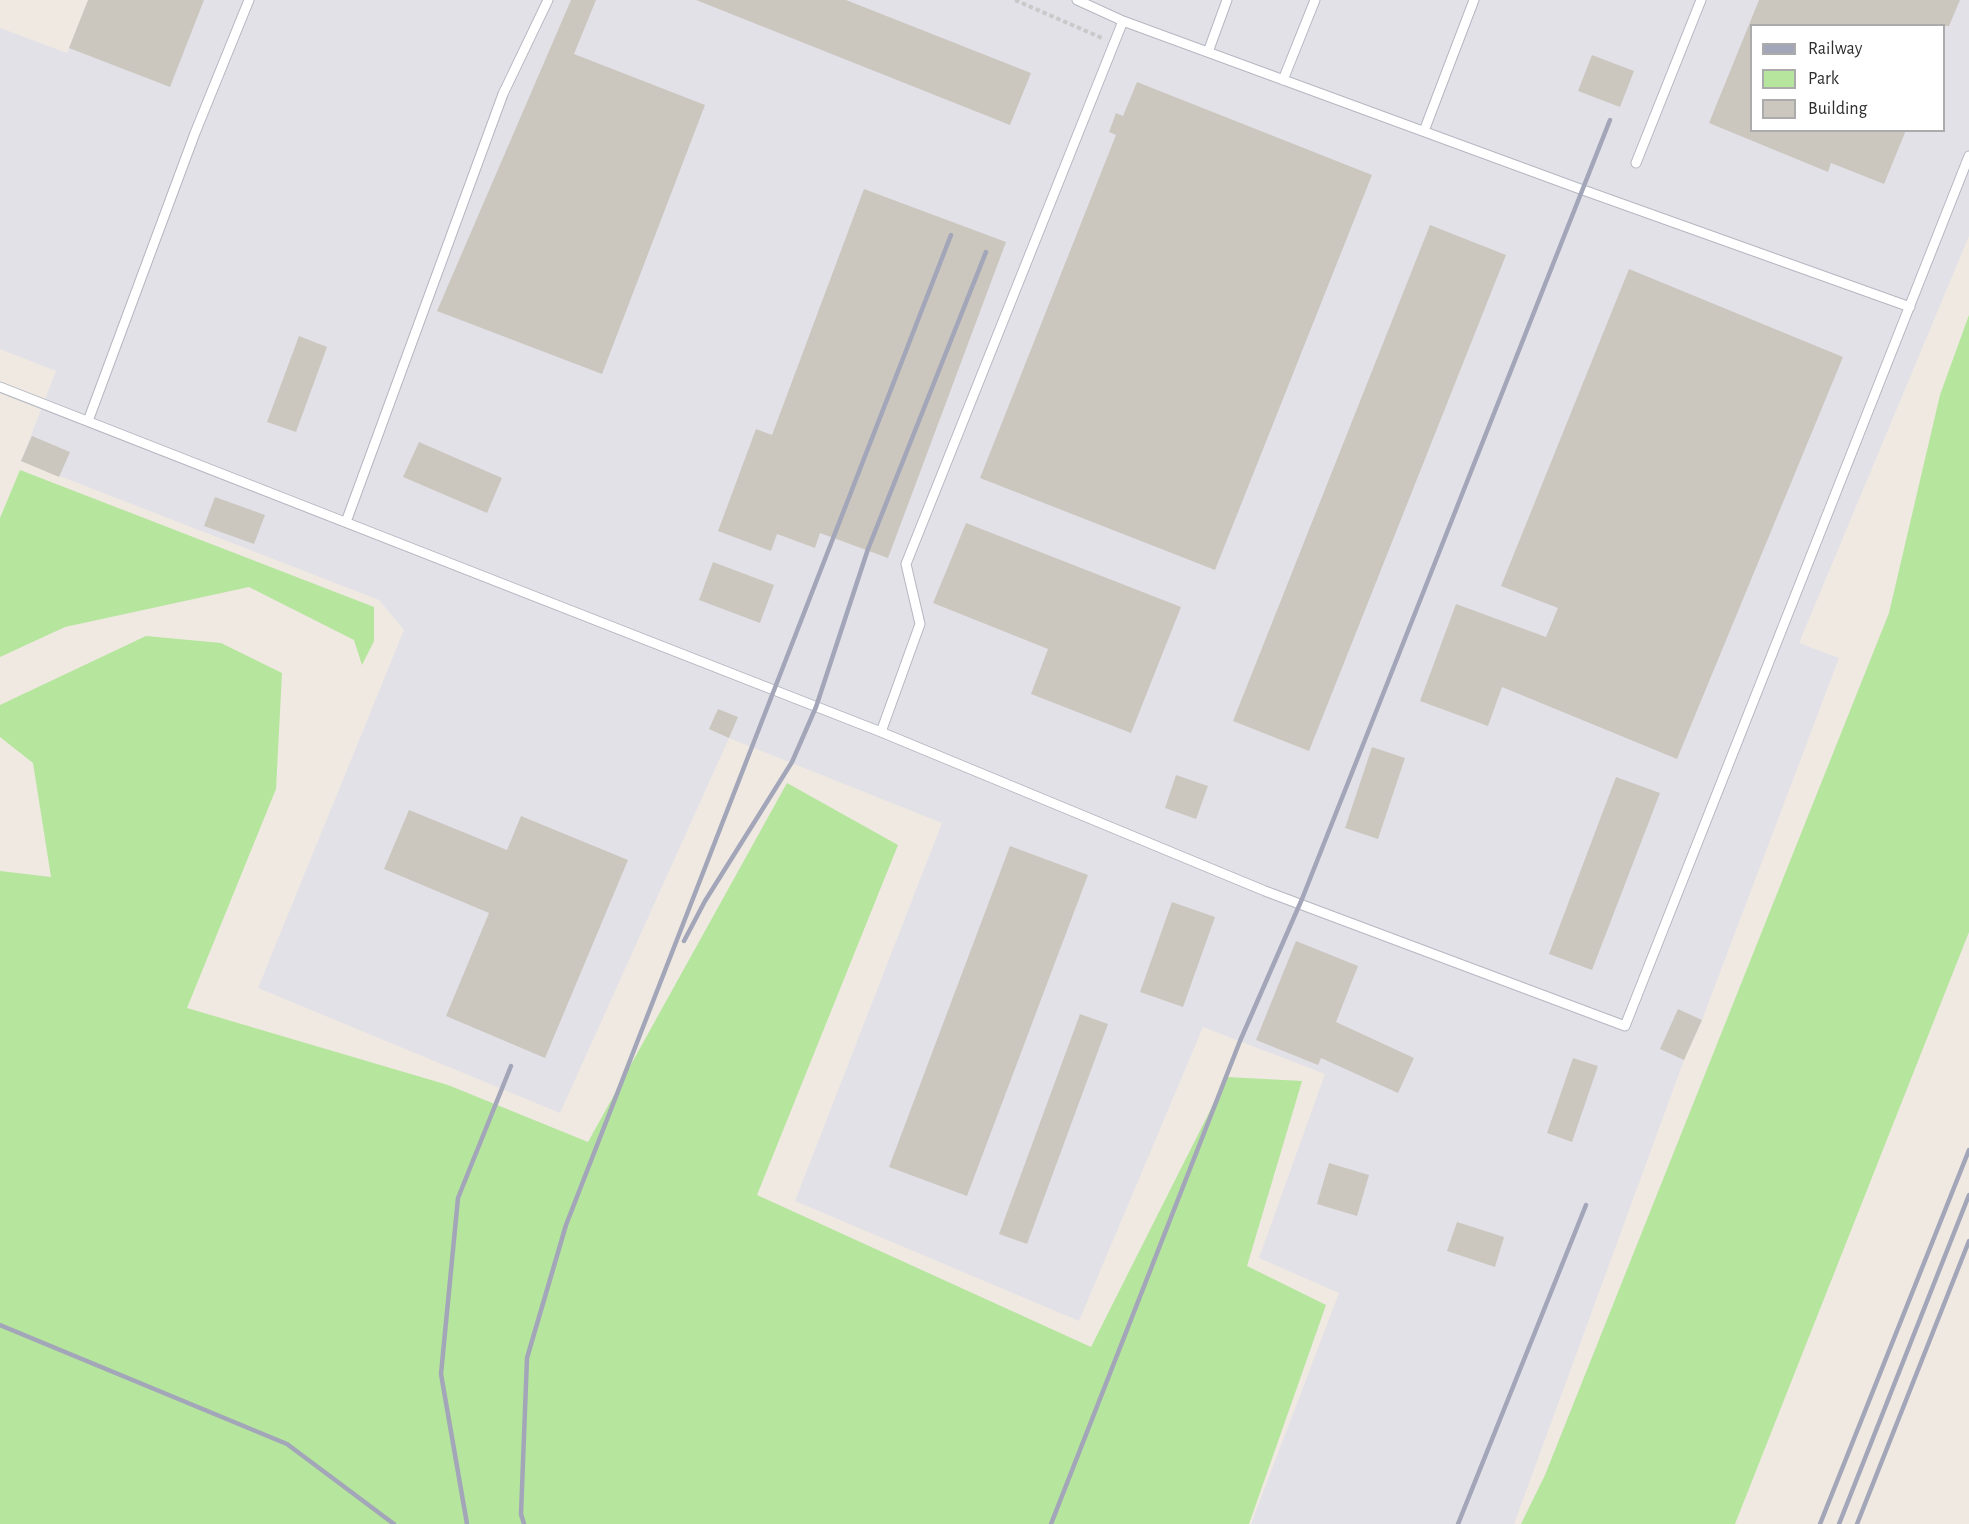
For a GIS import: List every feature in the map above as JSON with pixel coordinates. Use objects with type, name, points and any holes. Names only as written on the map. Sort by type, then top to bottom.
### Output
[{"type":"lane","points":[[88,421],[195,133],[249,0]]},
{"type":"lane","points":[[346,522],[503,94],[548,0]]},
{"type":"lane","points":[[1077,0],[1123,21],[1283,80],[1910,307]]},
{"type":"lane","points":[[1208,52],[1227,0]]},
{"type":"lane","points":[[1283,80],[1315,0]]},
{"type":"lane","points":[[1424,131],[1474,0]]},
{"type":"lane","points":[[1636,163],[1701,0]]},
{"type":"lane","points":[[880,732],[920,624],[906,564],[1123,21]]},
{"type":"lane","points":[[0,387],[880,732],[1264,891],[1625,1026],[1969,156]]},
{"type":"path","points":[[1015,0],[1114,43]]},
{"type":"shaded area","points":[[88,0],[1969,0],[1969,236],[1799,643],[1839,658],[1702,1020],[1684,1060],[1514,1524],[1251,1524],[1339,1293],[1259,1258],[1325,1074],[1203,1027],[1079,1321],[795,1201],[942,823],[729,738],[560,1113],[258,988],[404,630],[379,600],[21,461],[56,371],[0,349],[0,28],[67,53]]},
{"type":"green space","points":[[1969,315],[1969,932],[1735,1524],[1521,1524],[1545,1475],[1889,613],[1940,395]]},
{"type":"green space","points":[[20,470],[374,607],[374,641],[362,665],[354,640],[249,587],[65,627],[0,657],[0,518]]},
{"type":"green space","points":[[146,636],[221,643],[282,673],[276,789],[187,1008],[448,1085],[588,1142],[787,783],[898,845],[757,1195],[1091,1347],[1227,1077],[1302,1081],[1247,1266],[1326,1305],[1249,1524],[0,1524],[0,871],[51,877],[33,763],[0,737],[0,705]]},
{"type":"building","points":[[88,0],[204,0],[170,87],[69,48]]},
{"type":"building","points":[[571,0],[596,0],[574,54],[705,105],[602,374],[437,311]]},
{"type":"building","points":[[696,0],[846,0],[1031,73],[1010,125]]},
{"type":"building","points":[[1759,0],[1960,0],[1949,26],[1945,24],[1750,24],[1750,132],[1905,132],[1884,184],[1831,163],[1828,172],[1709,123]]},
{"type":"building","points":[[1592,55],[1634,71],[1620,107],[1578,91]]},
{"type":"building","points":[[1137,82],[1372,175],[1215,570],[980,478],[1116,135],[1109,132],[1116,113],[1123,116]]},
{"type":"building","points":[[864,189],[1006,242],[888,558],[820,533],[815,548],[777,534],[771,551],[718,531],[756,429],[772,435]]},
{"type":"building","points":[[1430,225],[1506,255],[1309,751],[1233,721]]},
{"type":"building","points":[[1629,269],[1843,357],[1677,759],[1502,687],[1488,726],[1420,701],[1456,604],[1546,637],[1558,608],[1501,586]]},
{"type":"building","points":[[299,336],[327,347],[296,432],[267,422]]},
{"type":"building","points":[[32,436],[70,452],[59,477],[21,461]]},
{"type":"building","points":[[419,442],[502,478],[487,513],[403,477]]},
{"type":"building","points":[[215,497],[265,515],[254,544],[204,526]]},
{"type":"building","points":[[966,523],[1181,607],[1131,733],[1031,694],[1048,649],[933,603]]},
{"type":"building","points":[[713,562],[774,585],[760,623],[699,600]]},
{"type":"building","points":[[718,709],[738,717],[729,738],[709,729]]},
{"type":"building","points":[[1372,747],[1405,758],[1378,839],[1345,828]]},
{"type":"building","points":[[1176,775],[1208,786],[1196,819],[1165,808]]},
{"type":"building","points":[[1616,777],[1660,793],[1592,970],[1549,954]]},
{"type":"building","points":[[409,810],[507,850],[521,816],[628,860],[545,1058],[446,1016],[489,913],[384,869]]},
{"type":"building","points":[[1010,846],[1088,875],[967,1196],[889,1167]]},
{"type":"building","points":[[1172,902],[1215,917],[1183,1007],[1140,992]]},
{"type":"building","points":[[1296,941],[1358,966],[1336,1022],[1414,1058],[1398,1093],[1321,1058],[1318,1065],[1256,1040]]},
{"type":"building","points":[[1678,1009],[1702,1020],[1684,1060],[1660,1049]]},
{"type":"building","points":[[1080,1014],[1108,1024],[1027,1244],[999,1234]]},
{"type":"building","points":[[1573,1058],[1598,1066],[1572,1142],[1547,1133]]},
{"type":"building","points":[[1329,1163],[1369,1175],[1357,1216],[1317,1204]]},
{"type":"building","points":[[1457,1222],[1504,1237],[1495,1267],[1447,1251]]},
{"type":"railway","points":[[1051,1524],[1240,1041],[1302,899],[1610,120]]},
{"type":"railway","points":[[524,1524],[521,1514],[527,1358],[566,1225],[951,235]]},
{"type":"railway","points":[[684,941],[705,901],[792,762],[816,707],[868,549],[986,252]]},
{"type":"railway","points":[[467,1524],[441,1374],[458,1198],[511,1066]]},
{"type":"railway","points":[[1820,1524],[1969,1150]]},
{"type":"railway","points":[[1839,1524],[1969,1195]]},
{"type":"railway","points":[[1458,1524],[1586,1205]]},
{"type":"railway","points":[[1857,1524],[1969,1241]]},
{"type":"railway","points":[[0,1325],[287,1444],[394,1524]]}]
